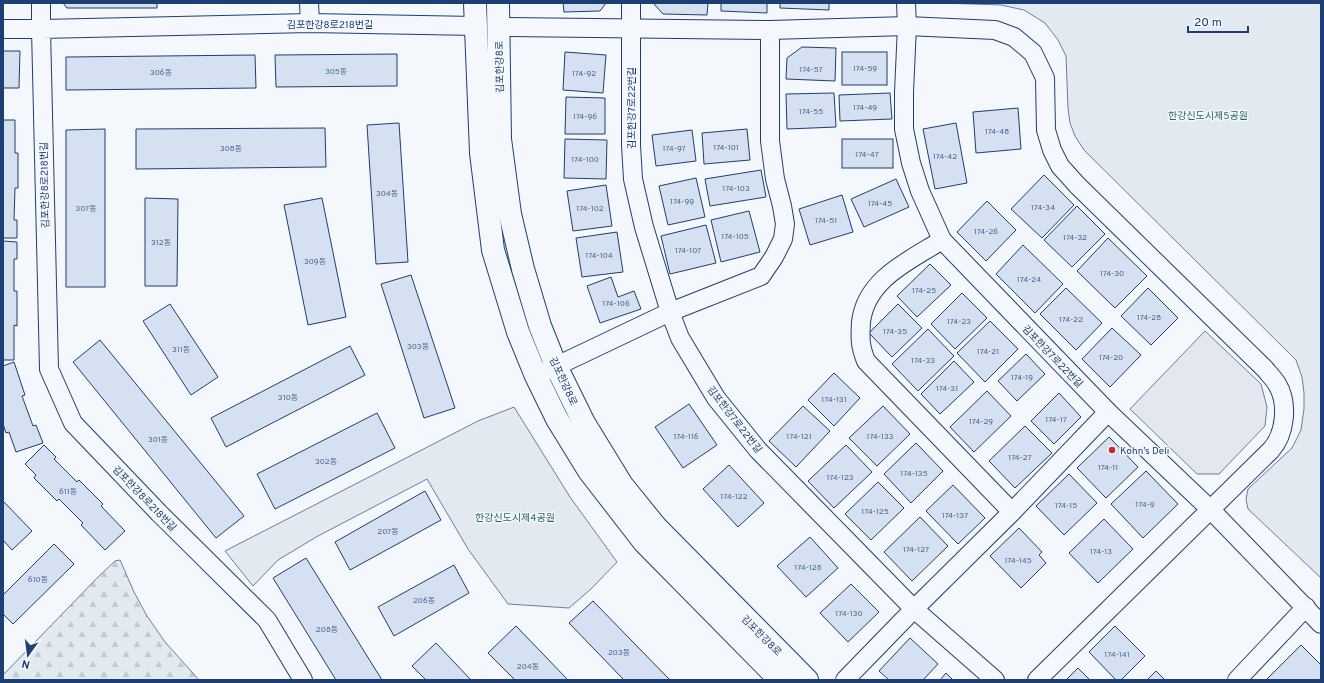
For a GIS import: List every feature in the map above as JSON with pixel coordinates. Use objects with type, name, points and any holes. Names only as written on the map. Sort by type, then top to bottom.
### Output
[{"type":"street","points":[[3,29],[41,29],[41,3]]},
{"type":"street","points":[[309,3],[310,22]]},
{"type":"street","name":"김포한강8로","points":[[475,3],[481,153],[492,250],[518,332],[536,376],[557,419],[589,471],[644,542],[780,680]]},
{"type":"street","name":"김포한강8로","points":[[498,3],[500,139],[510,214],[523,269],[540,326],[556,366],[584,423],[622,485],[656,528],[807,680]]},
{"type":"street","name":"김포한강7로22번길","points":[[631,3],[631,146],[633,179],[644,227],[670,312],[680,338],[716,398],[758,450],[914,609],[995,680]]},
{"type":"street","name":"김포한강7로22번길","points":[[906,3],[907,26],[904,129],[911,163],[920,191],[942,240],[1108,412],[1211,510],[1321,624]]},
{"type":"street","name":"김포한강8로218번길","points":[[303,680],[267,620],[159,513],[73,423],[49,370],[41,29],[310,22],[476,26]]},
{"type":"street","points":[[498,27],[770,30],[907,26],[995,30],[1014,37],[1033,53],[1045,78],[1046,130],[1052,150],[1060,166],[1077,185],[1265,370],[1278,385],[1284,401],[1284,416],[1281,433],[1276,444],[1211,510],[1037,680]]},
{"type":"street","points":[[536,376],[670,312],[761,276],[774,257],[783,239],[785,224],[775,179],[770,141],[770,30]]},
{"type":"street","points":[[942,240],[889,274],[879,283],[864,306],[860,333],[861,347],[866,361],[1012,512]]},
{"type":"street","points":[[845,680],[1012,512],[1108,412]]},
{"type":"street","points":[[1237,680],[1306,607]]},
{"type":"green space","name":"한강신도시제5공원","points":[[942,3],[1321,3],[1321,578],[1248,509],[1246,499],[1248,489],[1292,448],[1301,430],[1304,409],[1304,393],[1302,377],[1296,360],[1084,150],[1075,136],[1070,123],[1066,56],[1058,40],[1045,23],[1024,10],[1001,5]]},
{"type":"green space","name":"한강신도시제4공원","points":[[514,407],[570,497],[617,562],[592,588],[569,608],[508,604],[468,549],[427,479],[318,536],[278,560],[253,586],[225,551],[478,421]]},
{"type":"green space","points":[[120,560],[134,592],[147,616],[165,642],[199,680],[3,680],[3,675],[99,576],[115,561]]},
{"type":"shaded area","points":[[1205,331],[1261,384],[1267,407],[1265,426],[1219,474],[1197,474],[1130,409]]},
{"type":"building","points":[[63,3],[157,3],[157,8],[67,8]]},
{"type":"building","points":[[563,3],[606,3],[600,11],[564,12]]},
{"type":"building","points":[[653,3],[708,3],[707,15],[663,14]]},
{"type":"building","points":[[721,3],[767,3],[767,13],[721,11]]},
{"type":"building","points":[[780,3],[829,3],[829,10],[780,8]]},
{"type":"building","points":[[802,47],[836,48],[835,81],[786,79],[787,58]]},
{"type":"building","points":[[3,51],[20,51],[19,88],[3,88]]},
{"type":"building","points":[[565,52],[606,55],[603,93],[563,90]]},
{"type":"building","points":[[842,52],[887,52],[887,85],[842,85]]},
{"type":"building","points":[[397,54],[397,86],[276,87],[275,55]]},
{"type":"building","points":[[255,55],[256,88],[66,90],[66,57]]},
{"type":"building","points":[[834,93],[836,127],[787,129],[786,94]]},
{"type":"building","points":[[890,93],[892,119],[840,121],[839,95]]},
{"type":"building","points":[[566,97],[605,98],[605,134],[565,134]]},
{"type":"building","points":[[1018,108],[1021,149],[976,153],[973,112]]},
{"type":"building","points":[[3,120],[15,120],[15,153],[18,153],[18,188],[15,188],[14,220],[17,220],[17,238],[3,238]]},
{"type":"building","points":[[399,123],[408,262],[376,264],[367,125]]},
{"type":"building","points":[[956,123],[967,183],[935,189],[923,129]]},
{"type":"building","points":[[325,128],[326,167],[136,169],[136,129]]},
{"type":"building","points":[[105,129],[105,287],[66,287],[66,130]]},
{"type":"building","points":[[747,129],[750,160],[704,164],[702,133]]},
{"type":"building","points":[[692,130],[696,161],[656,166],[652,135]]},
{"type":"building","points":[[565,139],[607,140],[606,179],[564,178]]},
{"type":"building","points":[[842,139],[893,139],[893,168],[842,168]]},
{"type":"building","points":[[761,170],[766,197],[710,206],[705,179]]},
{"type":"building","points":[[1044,175],[1074,205],[1042,238],[1011,209]]},
{"type":"building","points":[[696,178],[705,217],[668,225],[659,186]]},
{"type":"building","points":[[896,179],[909,207],[864,227],[851,199]]},
{"type":"building","points":[[606,185],[612,226],[573,231],[567,191]]},
{"type":"building","points":[[842,195],[853,232],[810,245],[799,209]]},
{"type":"building","points":[[145,198],[178,199],[177,286],[145,286]]},
{"type":"building","points":[[322,198],[346,317],[308,325],[284,205]]},
{"type":"building","points":[[987,201],[1016,230],[986,261],[957,232]]},
{"type":"building","points":[[1077,206],[1105,234],[1072,267],[1044,240]]},
{"type":"building","points":[[749,211],[760,252],[721,262],[711,220]]},
{"type":"building","points":[[706,225],[716,263],[670,274],[661,236]]},
{"type":"building","points":[[617,232],[623,272],[582,277],[576,238]]},
{"type":"building","points":[[1108,238],[1147,276],[1115,308],[1077,271]]},
{"type":"building","points":[[3,241],[17,242],[17,259],[14,259],[14,291],[17,291],[17,326],[14,325],[14,360],[3,360]]},
{"type":"building","points":[[1023,245],[1063,284],[1035,313],[996,274]]},
{"type":"building","points":[[930,264],[951,285],[917,317],[897,296]]},
{"type":"building","points":[[411,275],[455,408],[424,418],[381,284]]},
{"type":"building","points":[[611,277],[618,297],[634,291],[641,309],[600,323],[587,286]]},
{"type":"building","points":[[1066,288],[1102,323],[1076,350],[1040,314]]},
{"type":"building","points":[[1148,288],[1178,318],[1151,345],[1121,316]]},
{"type":"building","points":[[962,293],[987,318],[955,349],[931,324]]},
{"type":"building","points":[[170,304],[218,377],[191,395],[143,321]]},
{"type":"building","points":[[898,304],[922,328],[892,357],[869,333]]},
{"type":"building","points":[[990,321],[1018,349],[985,382],[957,353]]},
{"type":"building","points":[[1112,328],[1141,355],[1110,387],[1082,359]]},
{"type":"building","points":[[928,329],[954,356],[918,391],[892,364]]},
{"type":"building","points":[[100,340],[244,516],[216,538],[73,362]]},
{"type":"building","points":[[350,346],[365,375],[226,447],[211,418]]},
{"type":"building","points":[[1026,354],[1045,374],[1017,401],[998,381]]},
{"type":"building","points":[[954,361],[974,382],[940,414],[921,394]]},
{"type":"building","points":[[14,362],[25,395],[22,396],[33,426],[36,425],[43,443],[16,452],[9,432],[6,433],[3,424],[3,366]]},
{"type":"building","points":[[834,373],[860,398],[834,426],[808,400]]},
{"type":"building","points":[[987,391],[1011,416],[974,452],[950,427]]},
{"type":"building","points":[[1059,393],[1081,417],[1054,444],[1031,421]]},
{"type":"building","points":[[689,404],[717,445],[683,468],[655,427]]},
{"type":"building","points":[[803,406],[830,431],[796,467],[769,441]]},
{"type":"building","points":[[883,406],[910,434],[877,466],[849,438]]},
{"type":"building","points":[[377,413],[395,448],[275,509],[257,474]]},
{"type":"building","points":[[1025,426],[1052,453],[1015,488],[989,461]]},
{"type":"building","points":[[1109,437],[1138,467],[1106,498],[1077,468]]},
{"type":"building","points":[[916,443],[943,471],[911,503],[884,474]]},
{"type":"building","points":[[44,445],[56,457],[54,459],[77,482],[79,480],[103,504],[101,506],[125,531],[105,550],[81,525],[83,523],[59,499],[57,501],[34,478],[36,475],[25,464]]},
{"type":"building","points":[[846,445],[872,472],[834,508],[808,481]]},
{"type":"building","points":[[729,465],[764,503],[738,527],[703,489]]},
{"type":"building","points":[[1146,471],[1178,504],[1143,538],[1111,504]]},
{"type":"building","points":[[1069,474],[1097,503],[1064,535],[1036,506]]},
{"type":"building","points":[[878,482],[904,508],[871,540],[845,514]]},
{"type":"building","points":[[953,485],[985,518],[958,544],[926,511]]},
{"type":"building","points":[[425,491],[441,520],[350,570],[335,542]]},
{"type":"building","points":[[3,501],[32,531],[12,550],[3,540]]},
{"type":"building","points":[[920,517],[948,546],[912,581],[884,552]]},
{"type":"building","points":[[1104,519],[1133,549],[1098,583],[1069,553]]},
{"type":"building","points":[[1019,528],[1042,552],[1039,555],[1046,563],[1021,588],[990,556]]},
{"type":"building","points":[[810,537],[838,568],[806,597],[777,566]]},
{"type":"building","points":[[54,544],[74,564],[13,624],[3,614],[3,595]]},
{"type":"building","points":[[306,558],[382,680],[336,680],[273,578]]},
{"type":"building","points":[[454,565],[469,593],[394,636],[378,607]]},
{"type":"building","points":[[851,584],[879,612],[848,642],[820,613]]},
{"type":"building","points":[[593,601],[670,680],[624,680],[569,623]]},
{"type":"building","points":[[516,626],[568,680],[515,680],[488,653]]},
{"type":"building","points":[[1115,626],[1145,656],[1121,680],[1116,680],[1089,652]]},
{"type":"building","points":[[910,638],[938,664],[923,680],[889,680],[879,671]]},
{"type":"building","points":[[436,643],[471,680],[426,680],[412,666]]},
{"type":"building","points":[[1301,645],[1321,665],[1321,680],[1266,680]]},
{"type":"building","points":[[1078,668],[1090,680],[1066,680]]},
{"type":"building","points":[[1156,671],[1165,680],[1147,680]]},
{"type":"building","points":[[946,673],[953,680],[940,680]]},
{"type":"place","name":"Kohn’s Deli","points":[[1112,450]]}]
